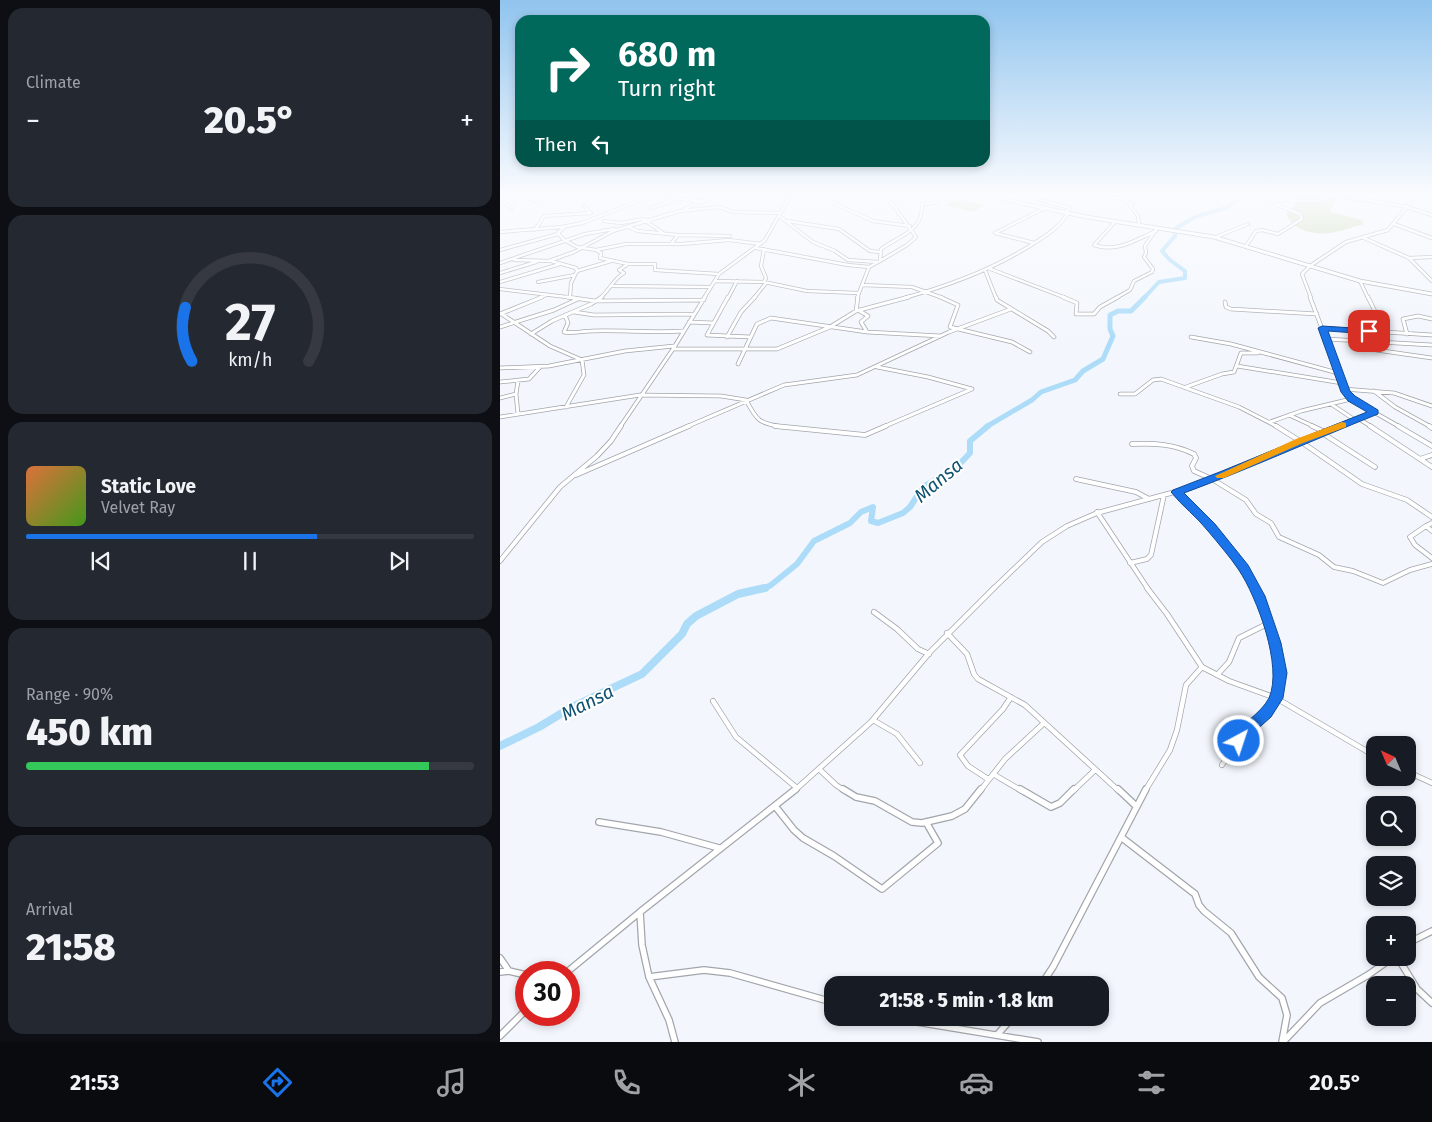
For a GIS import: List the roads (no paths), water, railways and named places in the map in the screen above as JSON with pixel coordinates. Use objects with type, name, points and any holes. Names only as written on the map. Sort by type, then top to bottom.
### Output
[{"type":"main road","points":[[1235,243],[1360,281],[1432,294]]},
{"type":"street","points":[[500,250],[527,243]]},
{"type":"street","points":[[511,260],[557,243]]},
{"type":"street","points":[[570,243],[581,248],[596,250],[626,244],[691,243]]},
{"type":"street","points":[[549,261],[591,243]]},
{"type":"street","points":[[749,243],[760,244]]},
{"type":"street","points":[[814,243],[835,251],[848,260],[879,261]]},
{"type":"street","points":[[858,243],[870,251],[880,252]]},
{"type":"street","points":[[879,261],[880,252],[888,243]]},
{"type":"street","points":[[756,248],[829,262],[869,267],[909,243]]},
{"type":"street","points":[[501,367],[540,366],[625,351],[673,348],[772,350],[830,327],[857,310],[941,288],[987,269],[1034,243]]},
{"type":"street","points":[[1096,243],[1094,245],[1106,248],[1123,246],[1130,243]]},
{"type":"street","points":[[987,269],[1074,301],[1077,304],[1076,314],[1091,316],[1100,307],[1130,290],[1134,281],[1152,272],[1153,269],[1144,258],[1146,253],[1145,246],[1147,243]]},
{"type":"street","points":[[1345,243],[1310,266],[1302,274],[1344,389],[1351,398],[1432,446]]},
{"type":"street","points":[[1374,243],[1409,258],[1432,280]]},
{"type":"street","points":[[500,560],[555,492],[605,448],[673,348],[719,274],[760,244]]},
{"type":"street","points":[[727,337],[741,312],[758,294],[765,282],[766,278],[761,266],[764,249]]},
{"type":"street","points":[[596,250],[600,253],[600,258],[628,264],[655,264],[655,270],[719,274]]},
{"type":"street","points":[[1409,258],[1432,257]]},
{"type":"street","points":[[500,261],[549,261],[575,267],[577,271]]},
{"type":"street","points":[[500,274],[538,261]]},
{"type":"street","points":[[570,297],[572,292],[570,283],[577,271],[612,261]]},
{"type":"street","points":[[500,282],[560,264]]},
{"type":"street","points":[[531,334],[554,319],[574,312],[595,301],[612,286],[615,278],[625,273],[619,270],[628,264]]},
{"type":"street","points":[[857,310],[858,293],[869,267]]},
{"type":"street","points":[[987,269],[997,300],[1048,331],[1054,337]]},
{"type":"street","points":[[538,282],[575,275]]},
{"type":"street","points":[[715,281],[765,282],[807,291],[858,293]]},
{"type":"street","points":[[737,281],[707,335],[751,337]]},
{"type":"street","points":[[1360,281],[1385,332]]},
{"type":"street","points":[[612,286],[711,287]]},
{"type":"street","points":[[862,286],[909,287],[957,303],[956,313],[949,326],[955,330],[1012,342],[1030,352]]},
{"type":"street","points":[[500,289],[595,301],[704,300]]},
{"type":"street","points":[[500,314],[548,294]]},
{"type":"street","points":[[500,327],[558,309],[578,298]]},
{"type":"street","points":[[1225,302],[1226,307],[1230,309],[1317,314]]},
{"type":"street","points":[[572,477],[746,400],[788,384],[857,375],[955,330],[1011,309]]},
{"type":"street","points":[[857,310],[868,316],[861,322],[867,332]]},
{"type":"street","points":[[574,312],[594,315],[694,314]]},
{"type":"street","points":[[500,314],[550,346],[582,360]]},
{"type":"street","points":[[565,315],[568,323],[564,332],[578,334],[589,332],[651,333],[683,331]]},
{"type":"street","points":[[1407,334],[1403,319],[1418,316],[1432,319]]},
{"type":"street","points":[[738,364],[758,323],[773,317],[867,332],[942,336]]},
{"type":"street","points":[[689,322],[713,323]]},
{"type":"street","points":[[1322,328],[1432,335]]},
{"type":"street","points":[[1191,337],[1231,344],[1338,373]]},
{"type":"street","points":[[1326,339],[1432,345]]},
{"type":"street","points":[[1371,341],[1377,350],[1432,358]]},
{"type":"street","points":[[1186,387],[1222,374],[1234,372],[1241,353],[1266,353]]},
{"type":"street","points":[[566,406],[584,375],[582,360]]},
{"type":"street","points":[[500,382],[528,380],[540,366]]},
{"type":"street","points":[[746,400],[756,419],[764,424],[791,429],[865,435],[972,390],[928,377],[877,366]]},
{"type":"street","points":[[1237,366],[1342,384]]},
{"type":"street","points":[[1120,394],[1138,392],[1147,383],[1158,378],[1239,407],[1270,422],[1362,484],[1407,500],[1432,516]]},
{"type":"street","points":[[518,381],[516,394],[518,414]]},
{"type":"street","points":[[1344,389],[1394,393],[1432,406]]},
{"type":"street","points":[[1374,391],[1395,407],[1432,428]]},
{"type":"street","points":[[500,398],[516,394]]},
{"type":"street","points":[[500,417],[640,395],[714,396],[746,400]]},
{"type":"street","points":[[1270,422],[1289,414],[1351,398]]},
{"type":"street","points":[[1331,404],[1432,467]]},
{"type":"street","points":[[580,961],[719,848],[797,788],[873,720],[948,633],[982,598],[1022,563],[1044,539],[1097,512],[1176,492],[1374,412]]},
{"type":"street","points":[[1289,414],[1323,433],[1375,467]]},
{"type":"street","points":[[1132,444],[1159,443],[1190,452],[1196,458],[1192,469],[1246,500],[1256,514],[1271,523],[1276,535],[1318,555],[1334,567],[1358,573],[1383,583],[1410,570],[1432,564]]},
{"type":"street","points":[[1420,459],[1432,455]]},
{"type":"street","points":[[1076,479],[1136,492],[1149,499]]},
{"type":"street","points":[[1176,492],[1211,527],[1244,568],[1269,623],[1280,673],[1276,698],[1266,713],[1248,729],[1222,765]]},
{"type":"street","points":[[1130,563],[1147,559],[1151,555],[1164,495]]},
{"type":"street","points":[[1097,512],[1202,667],[1229,681],[1276,698],[1366,751]]},
{"type":"street","points":[[1432,523],[1410,537],[1415,545],[1432,558]]},
{"type":"street","points":[[1426,526],[1432,531]]},
{"type":"street","points":[[500,554],[506,554]]},
{"type":"street","points":[[874,612],[897,629],[918,649],[929,654]]},
{"type":"street","points":[[1217,675],[1229,662],[1239,638],[1269,623]]},
{"type":"street","points":[[948,633],[967,654],[974,674],[978,679],[1025,705],[1136,806]]},
{"type":"street","points":[[1047,976],[1057,961],[1136,806],[1170,750],[1177,730],[1186,685],[1202,667]]},
{"type":"street","points":[[988,779],[978,774],[962,760],[960,755],[1003,710],[1011,697]]},
{"type":"street","points":[[712,700],[736,738],[797,788]]},
{"type":"street","points":[[873,720],[897,734],[920,763]]},
{"type":"street","points":[[819,769],[836,785],[856,797],[875,801],[912,822],[926,822],[960,812],[988,779],[1044,723]]},
{"type":"street","points":[[993,774],[1051,807],[1060,803],[1095,770]]},
{"type":"street","points":[[1416,776],[1432,783]]},
{"type":"street","points":[[775,806],[794,830],[803,838],[834,856],[882,889],[938,843],[926,822]]},
{"type":"street","points":[[599,822],[661,832],[719,848]]},
{"type":"street","points":[[1121,837],[1195,894],[1199,905],[1204,911],[1230,933],[1259,977],[1282,998],[1287,1016],[1283,1042]]},
{"type":"street","points":[[640,912],[642,945],[649,978],[669,1020],[675,1042]]},
{"type":"street","points":[[1416,938],[1432,931]]},
{"type":"street","points":[[500,958],[509,971]]},
{"type":"street","points":[[1283,1042],[1320,1003],[1381,966]]},
{"type":"street","points":[[1403,966],[1417,989],[1432,1003]]},
{"type":"street","points":[[649,978],[704,970],[730,974],[824,1000]]},
{"type":"street","points":[[500,972],[515,972]]},
{"type":"street","points":[[500,1036],[515,1021]]},
{"type":"street","points":[[928,1026],[997,1034],[1038,1042]]},
{"type":"street","points":[[997,1034],[1004,1026]]},
{"type":"waterway","name":"Mansa","points":[[1144,298],[1159,282],[1185,278],[1185,271],[1170,260],[1162,251],[1169,243]]},
{"type":"waterway","name":"Mansa","points":[[986,427],[1032,400],[1041,392],[1075,380],[1083,371],[1103,359],[1113,336],[1110,329],[1110,315],[1118,311],[1131,311],[1144,298]]},
{"type":"waterway","name":"Mansa","points":[[765,588],[797,564],[814,541],[850,523],[861,512],[873,507],[871,521],[878,523],[903,513],[910,507],[923,487],[956,468],[970,453],[970,441],[988,426]]},
{"type":"waterway","name":"Mansa","points":[[500,746],[539,727],[572,707],[642,674],[682,634],[687,624],[696,616],[738,594],[765,588]]}]
